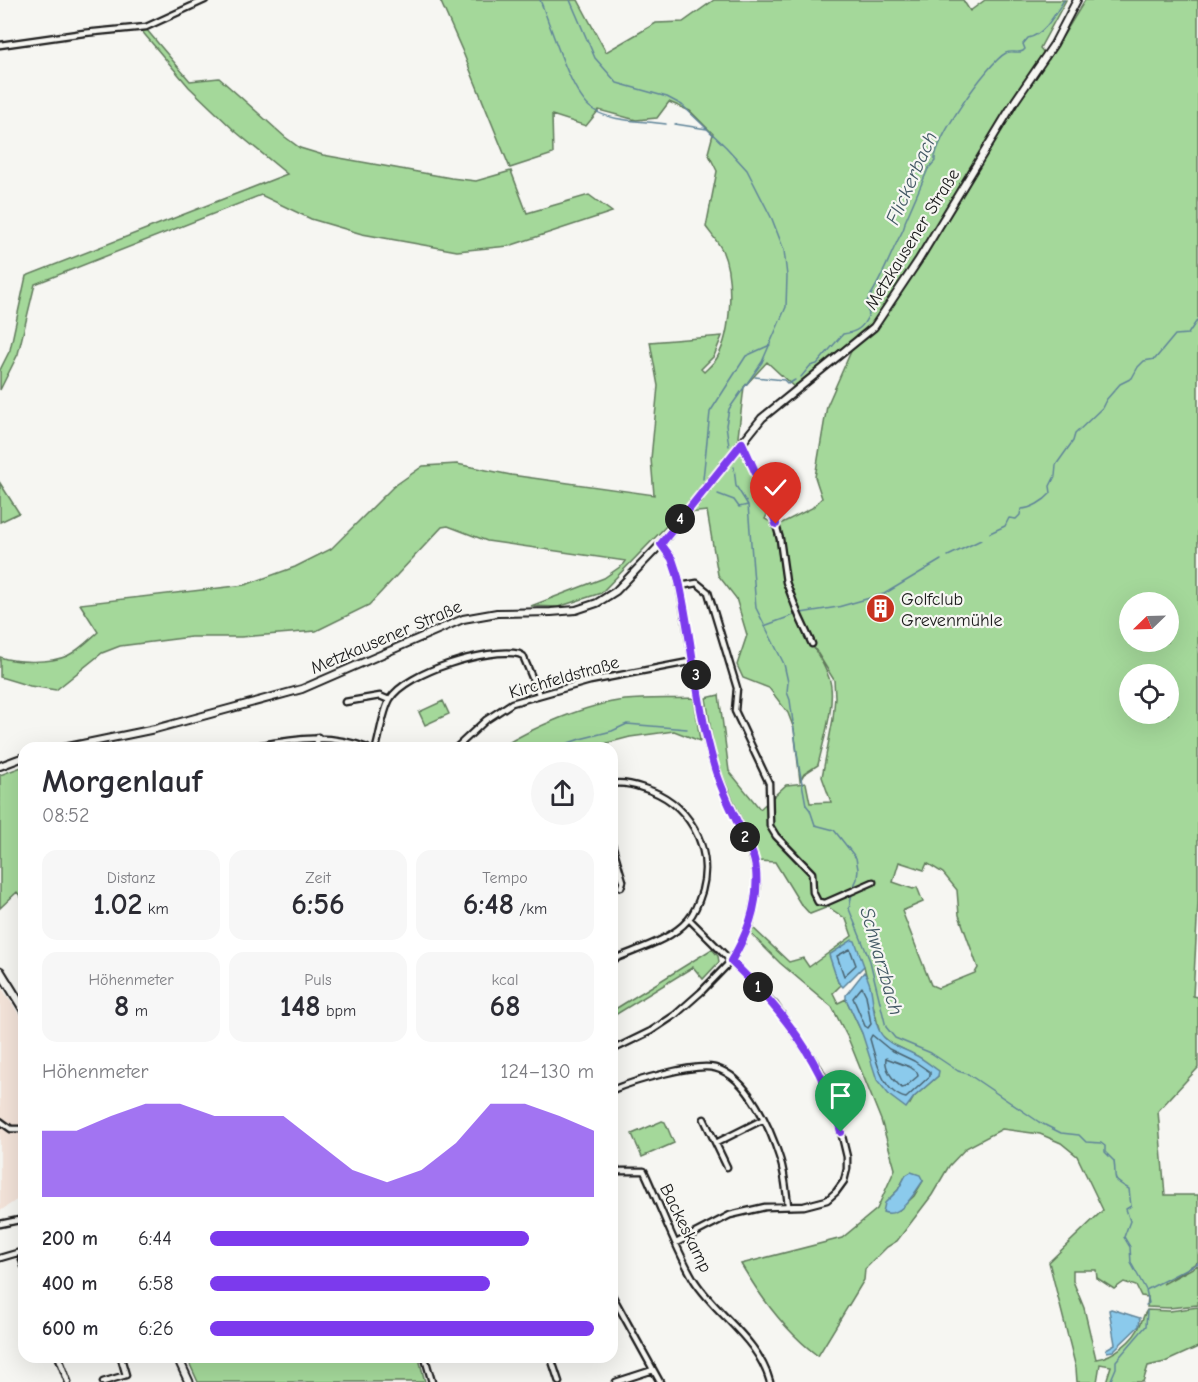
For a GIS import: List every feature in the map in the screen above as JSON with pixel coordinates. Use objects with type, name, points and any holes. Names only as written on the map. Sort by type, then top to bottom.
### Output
[{"type":"main road","name":"Metzkausener Straße","points":[[92,742],[155,729],[302,689],[438,628],[472,617],[497,613],[564,612],[586,607],[616,591],[661,544],[754,426],[874,327],[918,261],[1015,101],[1054,44],[1077,0]]},
{"type":"main road","points":[[0,766],[18,759]]},
{"type":"main road","points":[[0,971],[3,982],[18,1002]]},
{"type":"main road","points":[[180,1363],[189,1382]]},
{"type":"street","points":[[0,45],[146,27],[205,0]]},
{"type":"street","points":[[742,443],[770,504],[780,539],[786,582],[812,644]]},
{"type":"street","points":[[618,1047],[651,1031],[675,1015],[731,961],[750,923],[757,888],[752,851],[715,769],[703,721],[680,586],[672,559],[661,544]]},
{"type":"street","points":[[680,586],[697,583],[708,592],[737,688],[735,711],[769,783],[770,826],[776,836],[812,873],[813,892],[818,902],[825,903],[845,896],[873,882]]},
{"type":"street","points":[[378,742],[389,700],[406,682],[471,656],[514,653],[523,656],[539,694]]},
{"type":"street","name":"Kirchfeldstraße","points":[[462,742],[486,720],[512,703],[620,674],[693,661]]},
{"type":"street","points":[[345,702],[380,696],[389,700]]},
{"type":"street","points":[[317,742],[318,737]]},
{"type":"street","points":[[284,742],[318,737],[347,742]]},
{"type":"street","points":[[618,784],[655,791],[679,808],[696,830],[704,850],[706,876],[700,898],[689,919],[665,937],[618,957]]},
{"type":"street","points":[[618,864],[623,881],[621,887]]},
{"type":"street","points":[[676,1243],[730,1215],[765,1207],[816,1204],[826,1200],[844,1181],[847,1169],[846,1150],[837,1115],[828,1087],[819,1070],[775,1005],[689,919]]},
{"type":"street","points":[[618,1088],[662,1074],[713,1067],[736,1078],[764,1119],[781,1161],[788,1205]]},
{"type":"street","points":[[704,1119],[727,1167]]},
{"type":"street","points":[[716,1143],[764,1119]]},
{"type":"street","points":[[0,1121],[11,1129],[18,1129]]},
{"type":"street","name":"Backeskamp","points":[[618,1171],[644,1171],[694,1280],[706,1297],[748,1340],[769,1379]]},
{"type":"street","points":[[0,1224],[18,1220]]},
{"type":"street","points":[[0,1258],[18,1252]]},
{"type":"street","points":[[618,1306],[660,1382]]},
{"type":"street","points":[[61,1363],[68,1382]]},
{"type":"street","points":[[103,1382],[126,1375],[122,1363]]},
{"type":"street","points":[[426,1363],[432,1382]]},
{"type":"street","points":[[553,1363],[559,1382]]},
{"type":"street","points":[[616,1382],[653,1370]]},
{"type":"shaded area","points":[[0,985],[18,1013],[18,1199],[0,1211]]},
{"type":"green space","points":[[440,0],[578,0],[606,52],[656,23],[683,22],[714,0],[963,0],[970,11],[985,0],[1066,0],[1040,48],[1049,59],[1085,0],[1198,0],[1198,902],[1193,996],[1198,997],[1198,1068],[1158,1111],[1165,1195],[1198,1195],[1198,1262],[1163,1284],[1198,1265],[1198,1305],[1169,1308],[1147,1307],[1148,1297],[1141,1296],[1136,1286],[1124,1282],[1114,1289],[1097,1278],[1096,1270],[1073,1270],[1073,1281],[1084,1308],[1096,1359],[1109,1355],[1129,1341],[1134,1336],[1147,1310],[1170,1311],[1198,1307],[1198,1347],[1165,1362],[1148,1366],[1143,1382],[1106,1382],[1111,1366],[1100,1364],[1097,1382],[1077,1382],[1076,1368],[1049,1262],[1103,1210],[1077,1156],[1061,1143],[1040,1134],[1002,1129],[966,1148],[949,1166],[932,1195],[897,1241],[887,1247],[865,1269],[864,1280],[818,1356],[806,1347],[775,1314],[741,1264],[842,1238],[877,1209],[895,1169],[881,1120],[848,1038],[832,1007],[780,963],[750,933],[753,928],[789,962],[803,958],[809,967],[852,936],[846,919],[828,907],[810,914],[800,903],[775,862],[759,861],[716,765],[706,698],[719,695],[729,771],[760,809],[786,785],[806,783],[810,803],[831,802],[822,777],[833,719],[834,680],[811,642],[829,678],[831,698],[818,765],[804,774],[800,781],[794,729],[788,713],[769,688],[743,678],[737,665],[747,635],[736,598],[718,575],[707,511],[678,514],[601,593],[558,607],[531,606],[604,578],[626,561],[487,541],[448,526],[442,527],[369,605],[316,631],[241,637],[191,637],[120,646],[102,653],[56,690],[30,686],[0,677],[0,657],[34,661],[60,658],[75,651],[98,632],[80,604],[245,585],[295,567],[331,549],[393,487],[423,466],[457,464],[511,475],[654,495],[651,459],[658,386],[650,342],[722,336],[714,356],[701,369],[704,372],[717,358],[726,334],[730,289],[726,261],[722,250],[706,227],[717,171],[708,153],[713,134],[690,111],[669,102],[657,118],[636,120],[599,110],[586,126],[552,115],[553,154],[510,168]],"holes":[[[856,340],[827,406],[815,477],[822,498],[812,508],[776,526],[783,583],[774,524],[765,519],[768,513],[757,478],[738,437],[744,387],[767,362],[794,387]],[[899,862],[924,870],[927,863],[943,873],[957,890],[959,915],[978,968],[975,973],[938,988],[931,985],[902,911],[923,902],[917,887],[913,889],[893,882]],[[831,957],[864,966],[880,1034],[892,1044],[917,1056],[938,1076],[914,1097],[910,1104],[862,1033],[846,999],[838,1003],[833,993],[841,985],[838,982]],[[906,1175],[923,1181],[914,1196],[899,1210],[891,1197],[898,1190]]]},
{"type":"green space","points":[[140,29],[146,29],[190,81],[219,78],[300,148],[323,155],[476,181],[511,171],[527,213],[589,195],[612,212],[509,246],[457,251],[362,234],[311,219],[261,195],[35,284],[18,354],[0,390],[0,370],[10,350],[26,276],[287,174],[236,132],[189,87]]},
{"type":"green space","points":[[0,483],[19,513],[0,522]]},
{"type":"green space","points":[[694,698],[700,741],[674,731],[611,742],[511,742],[543,725],[594,706],[642,699]]},
{"type":"green space","points":[[443,701],[449,714],[425,725],[419,712]]},
{"type":"green space","points":[[18,768],[18,893],[0,908],[0,775]]},
{"type":"green space","points":[[712,949],[718,956],[719,962],[703,979],[693,967],[618,1013],[618,1007]]},
{"type":"green space","points":[[662,1121],[665,1122],[674,1143],[642,1157],[632,1134]]},
{"type":"green space","points":[[189,1363],[420,1363],[425,1382],[198,1382]]},
{"type":"water","points":[[852,940],[855,941],[864,966],[843,987],[838,982],[829,955]]},
{"type":"water","points":[[864,972],[870,986],[877,1025],[883,1036],[939,1071],[938,1076],[914,1097],[906,1108],[890,1096],[877,1080],[862,1033],[846,999],[846,995]]},
{"type":"water","points":[[911,1172],[920,1175],[923,1181],[906,1204],[896,1212],[883,1212],[885,1203],[898,1190],[906,1175]]},
{"type":"water","points":[[1109,1310],[1140,1318],[1139,1326],[1113,1351],[1107,1352],[1106,1349],[1115,1344]]},
{"type":"waterway","points":[[540,0],[569,75],[584,101],[592,109],[609,117],[666,124]]},
{"type":"waterway","name":"Schwarzbach","points":[[570,0],[595,58],[617,83],[667,97],[682,105],[747,170],[772,219],[784,250],[787,276],[786,307],[762,362],[729,409],[726,425],[729,446]]},
{"type":"waterway","name":"Flickerbach","points":[[801,377],[810,366],[817,364],[843,334],[859,328],[867,319],[869,314],[865,304],[903,230],[928,169],[935,161],[942,138],[975,86],[1006,53],[1023,51],[1025,49],[1023,44],[1044,28],[1064,0]]},
{"type":"waterway","points":[[675,124],[707,129]]},
{"type":"waterway","points":[[990,533],[1005,526],[1009,518],[1016,519],[1021,509],[1041,502],[1051,493],[1050,486],[1055,476],[1056,465],[1073,441],[1075,434],[1102,408],[1120,384],[1132,378],[1144,361],[1155,359],[1175,335],[1188,334],[1198,319]]},
{"type":"waterway","points":[[703,479],[710,412],[746,356],[770,345]]},
{"type":"waterway","name":"Flickerbach","points":[[755,377],[784,380],[788,384],[795,380]]},
{"type":"waterway","name":"Schwarzbach","points":[[734,467],[736,486],[748,505],[756,608],[784,664],[788,682],[787,692],[806,805],[815,825],[834,830],[856,858],[858,869],[853,888]]},
{"type":"waterway","points":[[718,494],[734,500],[739,507],[748,505]]},
{"type":"waterway","points":[[948,556],[981,540]]},
{"type":"waterway","points":[[801,613],[838,607],[884,594],[941,560]]},
{"type":"waterway","points":[[764,626],[794,615]]},
{"type":"waterway","points":[[571,742],[612,731],[627,724],[687,729]]},
{"type":"waterway","name":"Schwarzbach","points":[[852,893],[849,909],[870,961],[886,1027],[895,1038],[931,1053],[958,1071],[968,1074],[1039,1122],[1061,1133],[1079,1135],[1086,1142],[1101,1143],[1105,1146],[1105,1152],[1114,1161],[1117,1181],[1129,1189],[1131,1206],[1126,1209],[1130,1221],[1124,1237],[1130,1247],[1131,1263],[1146,1290],[1198,1263]]},
{"type":"waterway","points":[[1146,1290],[1149,1303],[1146,1305]]},
{"type":"waterway","points":[[1110,1382],[1116,1368],[1116,1361],[1146,1326],[1147,1311]]},
{"type":"place","name":"Golfclub Grevenmühle","points":[[880,609]]},
{"type":"route","points":[[776,524],[770,504],[742,443],[661,544],[668,551],[678,577],[706,737],[715,769],[729,805],[752,851],[756,868],[757,888],[750,923],[731,961],[775,1005],[819,1070],[828,1087],[841,1132]]}]
